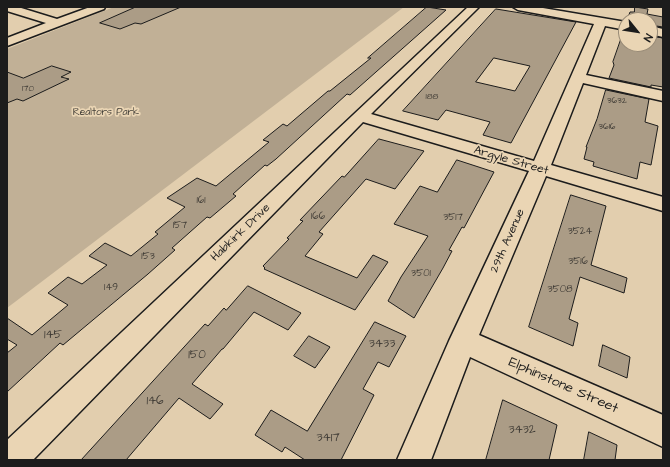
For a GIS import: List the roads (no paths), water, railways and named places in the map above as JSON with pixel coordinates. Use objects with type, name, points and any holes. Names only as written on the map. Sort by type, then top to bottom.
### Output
[{"type":"street","points":[[7,7],[58,22]]},
{"type":"street","points":[[7,42],[100,7]]},
{"type":"street","name":"Habkirk Drive","points":[[10,460],[360,116],[474,7]]},
{"type":"street","points":[[518,7],[618,25]]},
{"type":"street","name":"29th Avenue","points":[[414,460],[463,341],[540,169],[601,22]]},
{"type":"street","points":[[578,77],[663,96]]},
{"type":"street","name":"Argyle Street","points":[[360,116],[663,204]]},
{"type":"street","name":"Elphinstone Street","points":[[463,341],[663,431]]},
{"type":"park label","name":"Realtors Park","points":[[106,113]]}]
